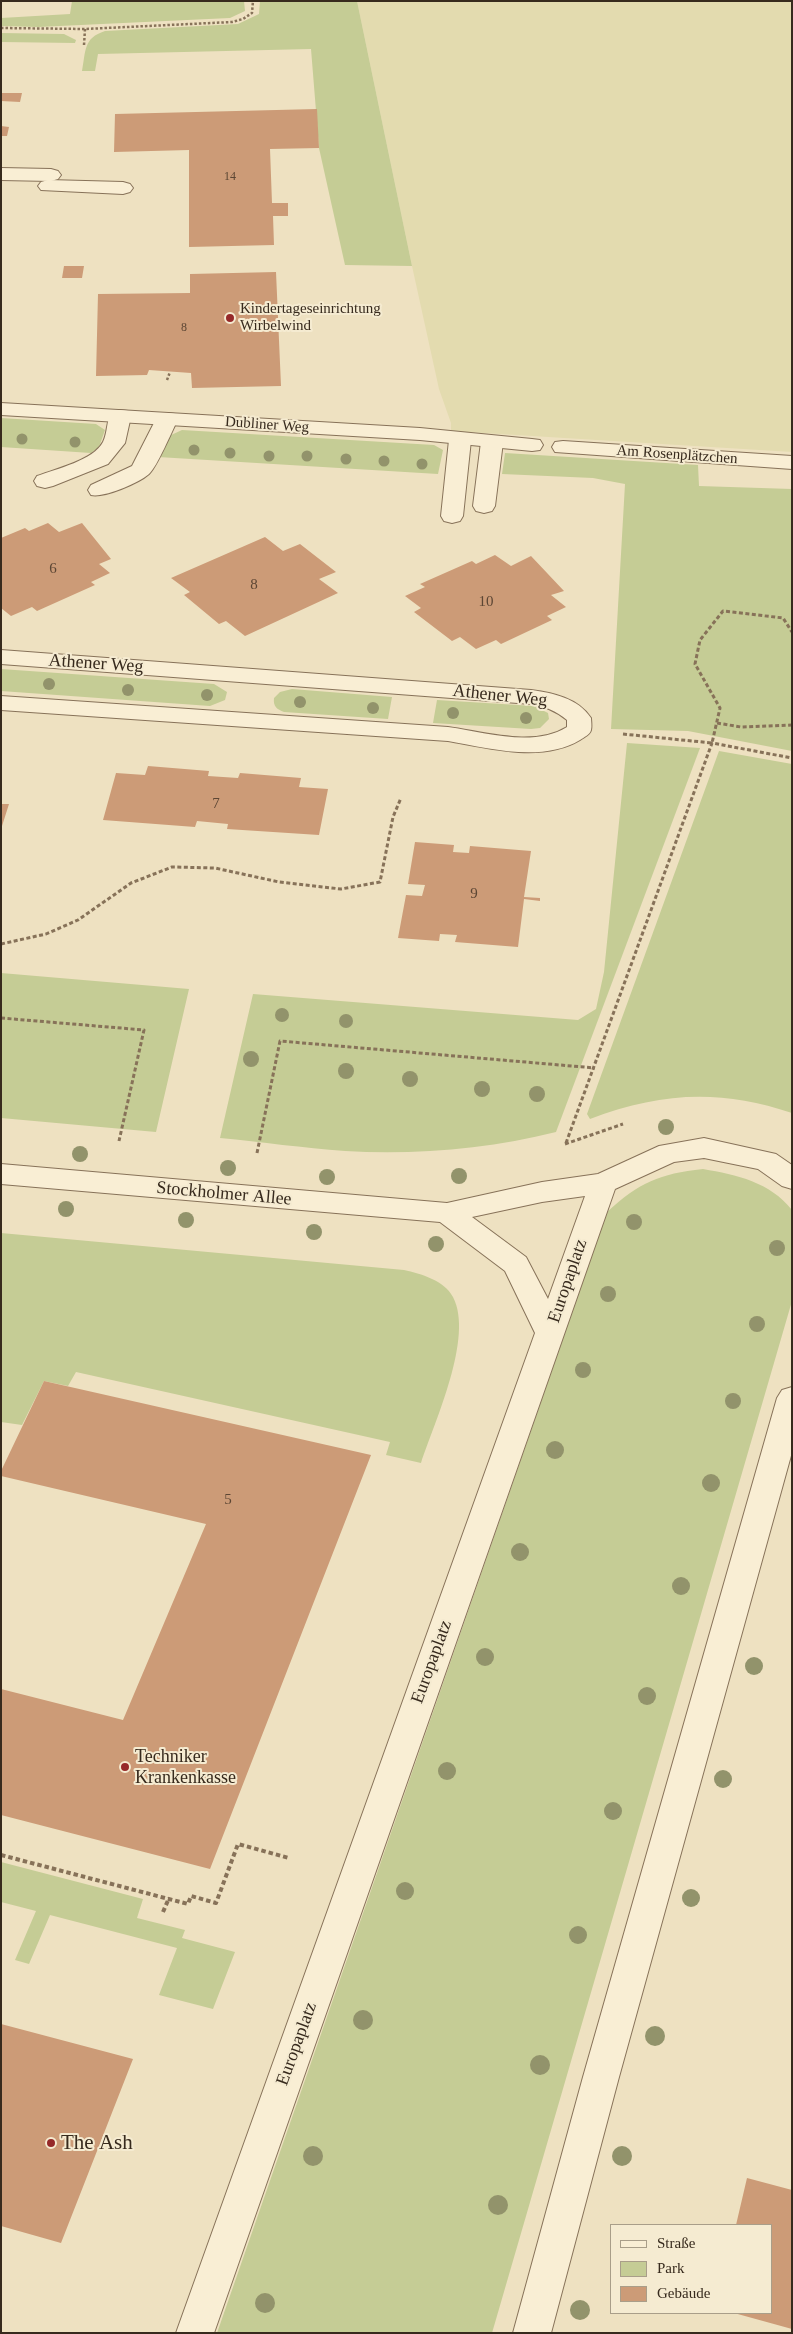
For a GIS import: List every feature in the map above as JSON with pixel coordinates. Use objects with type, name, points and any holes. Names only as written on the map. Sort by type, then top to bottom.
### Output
[{"type":"street","points":[[1,174],[123,188]]},
{"type":"street","name":"Dubliner Weg","points":[[1,409],[420,434],[460,440],[532,445]]},
{"type":"street","points":[[45,481],[100,459],[114,444],[120,416]]},
{"type":"street","points":[[99,490],[141,470],[167,419]]},
{"type":"street","points":[[452,516],[460,440]]},
{"type":"street","points":[[484,506],[492,442]]},
{"type":"street","name":"Am Rosenplätzchen","points":[[563,447],[792,463]]},
{"type":"street","name":"Athener Weg","points":[[1,657],[531,697],[552,700],[569,708],[579,718],[579,730]]},
{"type":"street","points":[[1,703],[448,734],[541,744],[569,739],[579,730]]},
{"type":"street","points":[[603,1183],[669,1153],[704,1148],[766,1161],[792,1179]]},
{"type":"street","name":"Stockholmer Allee","points":[[1,1174],[447,1213],[542,1192],[603,1183]]},
{"type":"street","name":"Europaplatz","points":[[195,2333],[603,1183]]},
{"type":"street","points":[[447,1213],[516,1264],[550,1333]]},
{"type":"street","points":[[532,2333],[604,2068],[792,1398]]},
{"type":"path","points":[[1,28],[85,29],[232,22],[252,14],[253,1]]},
{"type":"path","points":[[84,45],[85,29]]},
{"type":"path","points":[[566,1144],[712,743],[720,708],[695,664],[700,640],[723,611],[783,618],[792,632]]},
{"type":"path","points":[[717,723],[740,727],[792,725]]},
{"type":"path","points":[[579,730],[712,743],[792,758]]},
{"type":"path","points":[[1,944],[46,934],[78,920],[131,883],[172,867],[215,868],[279,882],[341,889],[380,882],[392,817],[401,798]]},
{"type":"path","points":[[1,1018],[144,1030],[119,1141]]},
{"type":"path","points":[[257,1153],[280,1041],[594,1068]]},
{"type":"path","points":[[1,1856],[188,1904],[191,1896],[216,1903],[238,1844],[289,1858]]},
{"type":"path","points":[[163,1912],[169,1898]]},
{"type":"shaded area","points":[[357,1],[792,1],[792,452],[451,431],[451,423],[439,389],[412,266]]},
{"type":"green space","points":[[72,1],[244,1],[245,11],[230,18],[38,27],[1,26],[1,18],[70,14]]},
{"type":"green space","points":[[260,1],[357,1],[412,266],[345,265],[319,148],[311,49],[98,54],[95,71],[82,71],[85,51],[89,41],[105,31],[238,24],[259,14]]},
{"type":"green space","points":[[1,33],[64,34],[76,40],[75,43],[1,42]]},
{"type":"green space","points":[[1,418],[96,424],[105,430],[99,447],[91,453],[1,447]]},
{"type":"green space","points":[[182,430],[434,445],[443,450],[438,474],[158,457],[169,436]]},
{"type":"green space","points":[[505,453],[698,465],[699,486],[792,489],[792,751],[688,731],[611,729],[625,484],[593,478],[502,474]]},
{"type":"green space","points":[[1,669],[214,684],[227,692],[225,700],[210,706],[1,691]]},
{"type":"green space","points":[[292,689],[392,697],[388,719],[284,712],[277,709],[274,704],[274,698],[280,692]]},
{"type":"green space","points":[[437,700],[534,706],[548,713],[549,719],[540,728],[531,729],[433,723]]},
{"type":"green space","points":[[627,743],[700,748],[556,1132],[478,1147],[398,1152],[345,1151],[220,1138],[253,994],[578,1020],[596,1009],[604,972]]},
{"type":"green space","points":[[719,751],[792,764],[792,1113],[740,1100],[691,1097],[641,1103],[590,1119],[587,1114]]},
{"type":"green space","points":[[1,973],[189,989],[156,1132],[1,1118]]},
{"type":"green space","points":[[703,1169],[740,1177],[763,1186],[783,1200],[792,1210],[792,1301],[492,2333],[217,2333],[607,1212],[630,1193],[651,1181],[674,1174]]},
{"type":"green space","points":[[1,1233],[404,1270],[438,1282],[453,1297],[458,1314],[459,1334],[456,1356],[443,1403],[421,1463],[386,1455],[390,1442],[76,1372],[68,1386],[44,1381],[22,1425],[1,1422]]},
{"type":"green space","points":[[1,1862],[143,1899],[137,1918],[185,1930],[182,1938],[235,1952],[213,2009],[159,1995],[177,1948],[50,1915],[29,1964],[15,1960],[36,1911],[1,1902]]},
{"type":"building","points":[[1,93],[22,93],[20,102],[1,101]]},
{"type":"building","points":[[317,109],[319,148],[270,149],[272,203],[288,203],[288,216],[273,216],[274,245],[189,247],[189,150],[114,152],[115,114]]},
{"type":"building","points":[[1,126],[9,127],[7,136],[1,136]]},
{"type":"building","points":[[64,266],[84,266],[82,278],[62,278]]},
{"type":"building","points":[[276,272],[281,386],[192,388],[191,373],[149,370],[147,375],[96,376],[98,294],[190,293],[190,274]]},
{"type":"building","points":[[48,523],[59,532],[82,523],[111,559],[99,564],[110,573],[91,582],[95,585],[37,611],[32,607],[11,616],[1,608],[1,538],[25,528],[29,531]]},
{"type":"building","points":[[265,537],[283,551],[300,544],[336,572],[319,579],[338,593],[245,636],[226,621],[219,624],[184,595],[190,592],[171,578]]},
{"type":"building","points":[[495,555],[511,566],[531,556],[564,591],[551,595],[566,607],[547,616],[552,620],[501,644],[496,640],[476,649],[460,637],[452,641],[414,612],[421,608],[405,596],[425,587],[420,584],[472,561],[476,564]]},
{"type":"building","points":[[148,766],[209,771],[208,776],[238,778],[240,773],[301,778],[299,787],[328,789],[319,835],[227,829],[228,824],[197,821],[195,827],[103,820],[116,773],[145,775]]},
{"type":"building","points":[[1,804],[9,804],[2,826],[1,826]]},
{"type":"building","points":[[415,842],[454,845],[453,852],[469,853],[470,846],[531,851],[524,897],[540,898],[540,901],[524,899],[518,947],[455,942],[457,935],[440,934],[439,941],[398,938],[406,895],[422,896],[425,885],[408,884]]},
{"type":"building","points":[[44,1381],[371,1455],[210,1869],[1,1815],[1,1689],[123,1720],[206,1524],[1,1476],[1,1471]]},
{"type":"building","name":"The Ash","points":[[1,2024],[133,2059],[61,2243],[1,2226]]},
{"type":"building","points":[[747,2178],[792,2190],[792,2329],[738,2314],[773,2314],[773,2224],[736,2224]]},
{"type":"place","name":"Kindertageseinrichtung Wirbelwind","points":[[230,318]]},
{"type":"place","name":"Techniker Krankenkasse","points":[[125,1767]]},
{"type":"place","name":"The Ash","points":[[51,2143]]}]
